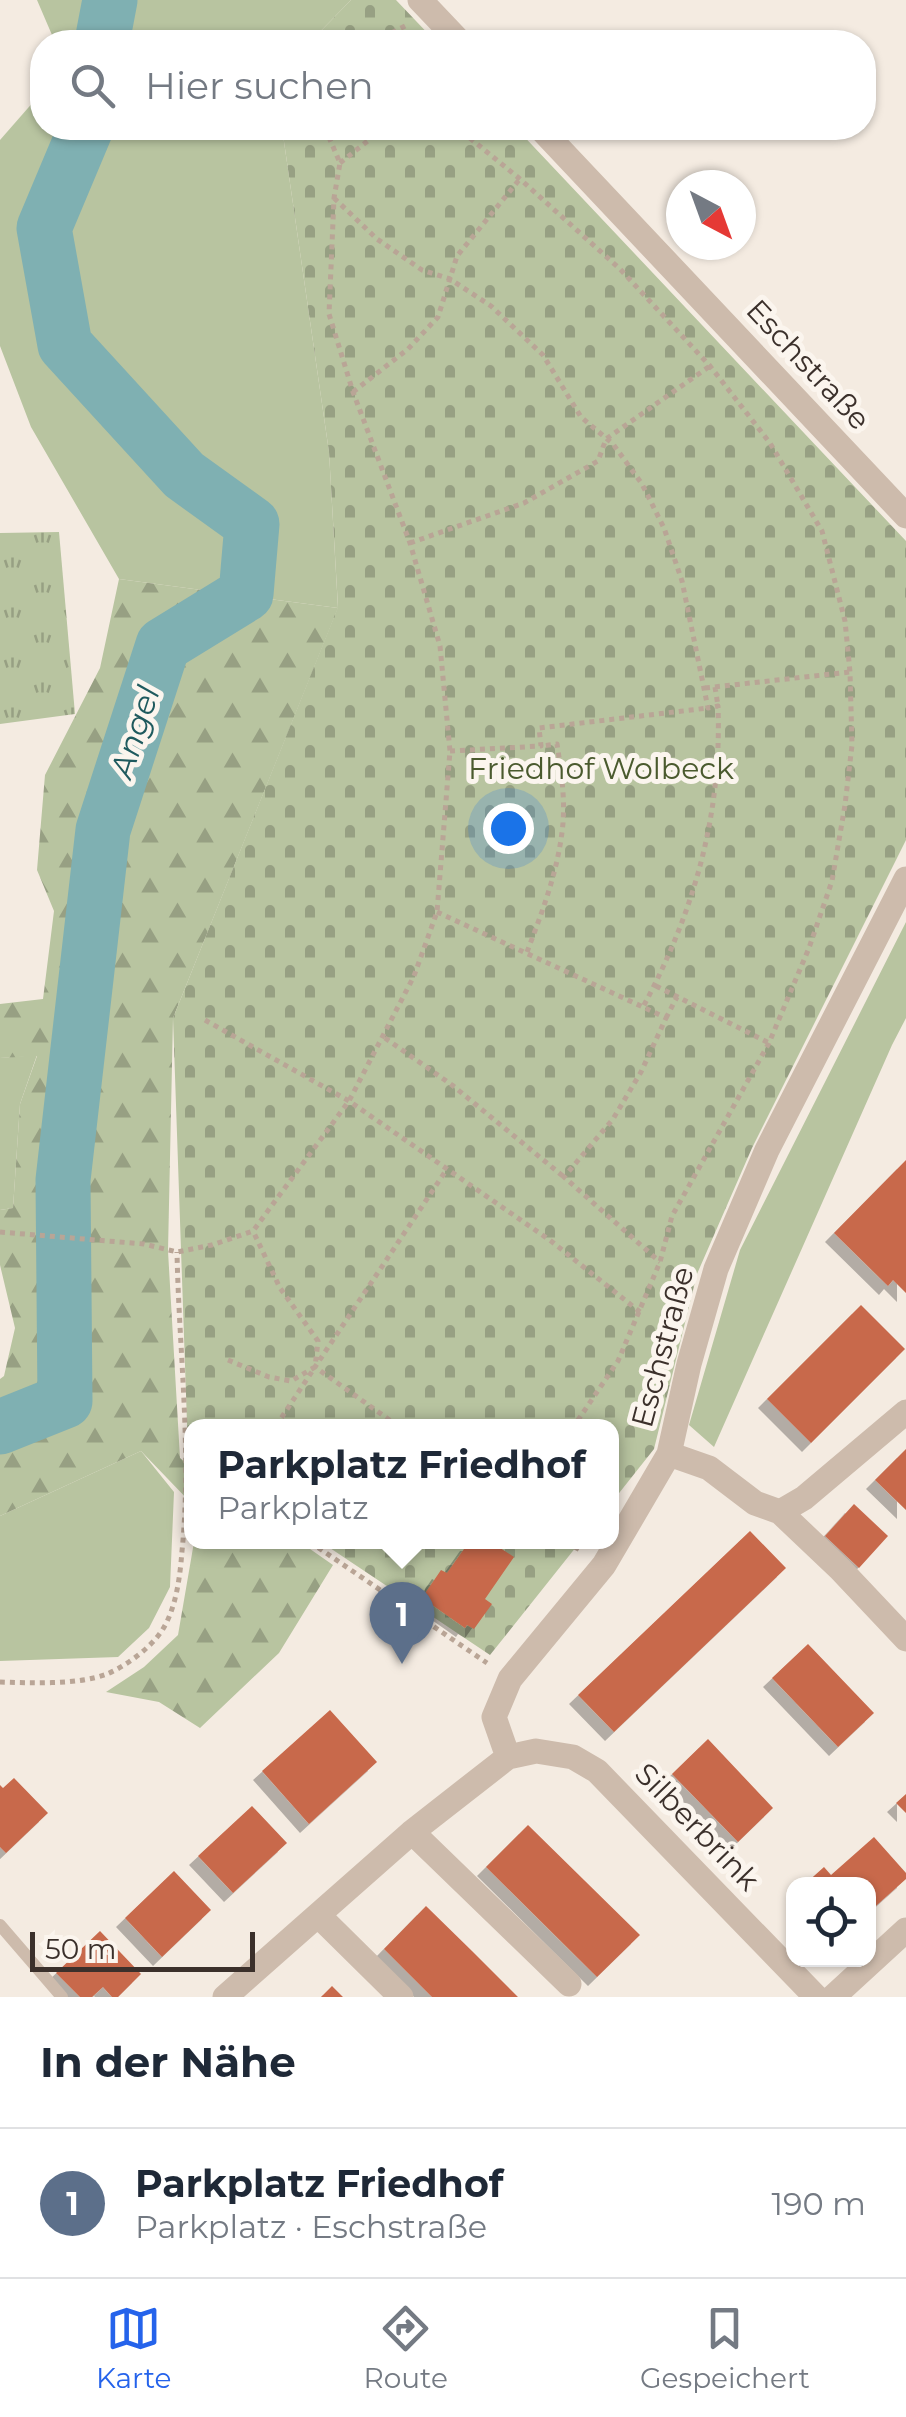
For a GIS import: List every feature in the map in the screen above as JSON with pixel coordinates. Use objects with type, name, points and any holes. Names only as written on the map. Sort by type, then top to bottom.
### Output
[{"type":"street","points":[[426,6],[449,30]]},
{"type":"street","name":"Eschstraße","points":[[551,140],[906,516]]},
{"type":"street","name":"Eschstraße","points":[[619,1539],[669,1454],[716,1269],[767,1150],[906,879]]},
{"type":"street","points":[[780,1512],[804,1498],[906,1412]]},
{"type":"street","points":[[669,1454],[710,1468],[755,1503],[780,1512],[906,1639]]},
{"type":"street","name":"Eschstraße","points":[[508,1757],[494,1717],[510,1679],[613,1549]]},
{"type":"street","name":"Silberbrink","points":[[508,1757],[536,1751],[573,1757],[597,1770],[816,1997]]},
{"type":"street","points":[[231,1995],[412,1832],[508,1757]]},
{"type":"street","points":[[412,1832],[569,1984]]},
{"type":"street","points":[[318,1915],[401,1997]]},
{"type":"street","points":[[833,1997],[906,1930]]},
{"type":"lane","points":[[0,1926],[62,1997]]},
{"type":"path","points":[[391,30],[426,6]]},
{"type":"path","points":[[0,1232],[144,1244],[177,1252],[253,1231],[349,1101],[414,976],[437,912],[450,751],[440,646],[410,543],[353,392],[329,314],[334,198],[340,163],[330,140]]},
{"type":"path","points":[[340,163],[369,140]]},
{"type":"path","points":[[472,140],[620,269],[710,366],[770,443],[822,531],[846,621],[852,745],[832,881],[769,1043],[672,1216],[660,1262],[618,1361],[579,1419]]},
{"type":"path","points":[[353,392],[408,349],[438,318],[457,256],[520,179]]},
{"type":"path","points":[[334,198],[377,239],[422,270],[450,279],[491,306],[542,355],[581,417],[613,444],[642,484],[664,528],[682,581],[708,708]]},
{"type":"path","points":[[410,543],[524,503],[598,461],[606,439],[710,366]]},
{"type":"path","points":[[705,688],[850,672]]},
{"type":"path","points":[[643,1006],[688,906],[704,859],[718,744],[716,687]]},
{"type":"path","points":[[541,746],[538,728],[718,706]]},
{"type":"path","points":[[450,751],[557,744],[564,819],[560,850],[527,952]]},
{"type":"path","points":[[437,912],[666,1018]]},
{"type":"path","points":[[654,985],[769,1043]]},
{"type":"path","points":[[564,1177],[613,1120],[677,997]]},
{"type":"path","points":[[205,1020],[349,1101],[551,1241],[640,1312]]},
{"type":"path","points":[[384,1038],[452,1085],[660,1262]]},
{"type":"path","points":[[281,1419],[447,1169]]},
{"type":"path","points":[[253,1231],[280,1288],[318,1342],[315,1367]]},
{"type":"path","points":[[177,1252],[187,1419]]},
{"type":"path","points":[[228,1360],[269,1377],[291,1381],[315,1367]]},
{"type":"path","points":[[315,1367],[388,1419]]},
{"type":"path","points":[[0,1682],[77,1680],[106,1675],[133,1659],[162,1631],[178,1589],[184,1534]]},
{"type":"path","points":[[320,1549],[510,1679]]},
{"type":"green space","points":[[37,0],[351,0],[322,30],[50,30]]},
{"type":"green space","points":[[351,0],[396,0],[425,30],[322,30]]},
{"type":"green space","points":[[30,106],[30,140],[284,140],[329,452],[338,608],[119,579],[31,427],[0,346],[0,140]]},
{"type":"green space","name":"Friedhof Wolbeck","points":[[284,140],[527,140],[906,541],[906,840],[752,1148],[697,1274],[654,1449],[619,1493],[619,1419],[187,1419],[173,1018],[338,607],[329,452]]},
{"type":"green space","points":[[59,532],[75,714],[0,724],[0,533]]},
{"type":"green space","points":[[119,579],[338,608],[173,1018],[168,1251],[184,1496],[141,1451],[0,1516],[0,1439],[78,1405],[74,1247],[48,1243],[51,1355],[40,1391],[0,1410],[0,1379],[15,1328],[0,1265],[0,1210],[13,1208],[20,1104],[37,1056],[0,1058],[0,1004],[43,999],[54,911],[37,870],[45,775],[100,668]]},
{"type":"green space","points":[[906,922],[906,1018],[714,1447],[689,1425],[740,1250]]},
{"type":"green space","points":[[37,1055],[20,1104],[13,1208],[0,1210],[0,1058]]},
{"type":"green space","points":[[141,1451],[174,1492],[170,1587],[149,1628],[118,1657],[0,1661],[0,1516]]},
{"type":"green space","points":[[193,1549],[310,1549],[333,1565],[279,1653],[200,1728],[159,1702],[106,1692],[144,1667],[178,1635]]},
{"type":"green space","points":[[331,1549],[574,1549],[490,1655]]},
{"type":"building","points":[[906,1160],[906,1293],[893,1280],[888,1286],[834,1233]]},
{"type":"building","points":[[861,1305],[905,1349],[811,1443],[767,1399]]},
{"type":"building","points":[[906,1449],[906,1510],[875,1480]]},
{"type":"building","points":[[854,1504],[888,1536],[859,1568],[825,1536]]},
{"type":"building","points":[[750,1531],[786,1568],[614,1732],[578,1695]]},
{"type":"building","points":[[464,1549],[502,1549],[514,1557],[485,1599],[492,1604],[474,1629],[467,1625],[465,1628],[424,1595],[441,1570],[447,1573]]},
{"type":"building","points":[[808,1644],[874,1713],[838,1747],[772,1678]]},
{"type":"building","points":[[330,1710],[377,1762],[309,1824],[262,1771]]},
{"type":"building","points":[[708,1739],[773,1808],[738,1842],[672,1774]]},
{"type":"building","points":[[14,1778],[48,1813],[6,1853],[0,1847],[0,1785],[3,1788]]},
{"type":"building","points":[[906,1794],[906,1813],[896,1803]]},
{"type":"building","points":[[252,1806],[287,1843],[233,1893],[198,1856]]},
{"type":"building","points":[[528,1825],[640,1935],[597,1977],[486,1867]]},
{"type":"building","points":[[874,1837],[906,1873],[906,1879],[876,1906],[876,1877],[813,1877],[824,1867],[831,1875]]},
{"type":"building","points":[[174,1871],[211,1910],[162,1957],[125,1918]]},
{"type":"building","points":[[426,1906],[518,1997],[432,1997],[384,1949]]},
{"type":"building","points":[[100,1931],[141,1974],[118,1997],[112,1997],[103,1987],[92,1997],[80,1997],[56,1973]]},
{"type":"building","points":[[332,1986],[343,1997],[321,1997]]},
{"type":"waterway","name":"Angel","points":[[104,30],[110,0]]},
{"type":"waterway","name":"Angel","points":[[0,1427],[65,1401],[63,1180],[103,830],[163,645],[246,594],[252,524],[184,475],[65,345],[44,228],[81,140]]},
{"type":"place","name":"Parkplatz Friedhof","points":[[402,1664]]}]
